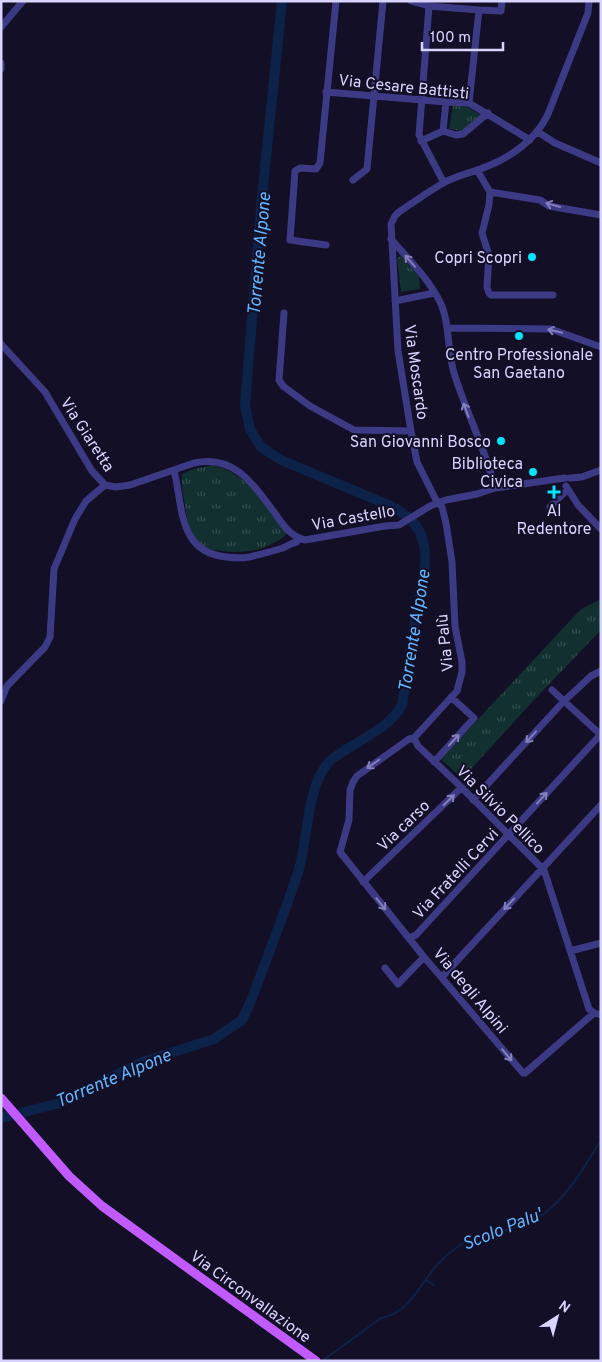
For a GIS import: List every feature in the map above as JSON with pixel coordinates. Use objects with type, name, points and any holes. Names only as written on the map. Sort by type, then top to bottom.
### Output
[{"type":"main road","name":"Via Circonvallazione","points":[[1,1098],[69,1176],[102,1206],[315,1360]]},
{"type":"street","points":[[1,27],[23,1]]},
{"type":"street","points":[[326,245],[290,240],[295,171],[300,168],[316,169],[320,163],[336,1]]},
{"type":"street","points":[[353,180],[367,169],[383,1]]},
{"type":"street","points":[[411,1],[429,6],[500,11],[502,1]]},
{"type":"street","name":"Via Moscardo","points":[[439,503],[417,462],[411,431],[398,351],[391,224],[395,216],[444,183],[497,162],[530,140],[538,132],[548,114],[588,13],[589,2]]},
{"type":"street","points":[[429,6],[418,135],[444,183]]},
{"type":"street","points":[[469,103],[479,10]]},
{"type":"street","points":[[1,63],[1,69]]},
{"type":"street","name":"Via Cesare Battisti","points":[[326,92],[469,103],[530,140]]},
{"type":"street","points":[[443,131],[446,102]]},
{"type":"street","points":[[421,141],[443,131],[456,135],[463,134],[488,113]]},
{"type":"street","points":[[538,132],[555,143],[600,160]]},
{"type":"street","points":[[477,170],[490,192],[482,234],[489,255],[487,287],[489,293],[492,295],[554,295]]},
{"type":"street","points":[[490,192],[540,200],[549,206],[601,215]]},
{"type":"street","points":[[391,239],[422,275],[440,302],[445,317],[453,371],[467,414],[487,456],[495,488]]},
{"type":"street","points":[[395,301],[434,293]]},
{"type":"street","points":[[284,313],[279,380],[283,386],[310,406],[354,430],[411,431]]},
{"type":"street","points":[[447,328],[551,329],[601,347]]},
{"type":"street","name":"Via Giaretta","points":[[1,344],[45,392],[92,471],[105,485],[116,487],[130,485],[174,470]]},
{"type":"street","name":"Via Castello","points":[[298,538],[297,542],[253,557],[218,556],[206,551],[198,546],[185,527],[174,470],[210,460],[227,464],[234,468],[261,495],[288,531],[298,538],[305,540],[399,525],[422,510],[439,503],[495,488],[547,481],[567,484]]},
{"type":"street","points":[[550,507],[567,484],[601,470]]},
{"type":"street","points":[[567,484],[574,500],[601,529]]},
{"type":"street","points":[[1,701],[7,686],[45,647],[50,637],[54,569],[75,519],[86,501],[105,485]]},
{"type":"street","name":"Via Palù","points":[[340,852],[349,820],[350,790],[357,776],[409,739],[414,738],[457,691],[461,679],[462,662],[455,626],[449,538],[442,507],[439,503]]},
{"type":"street","points":[[474,800],[565,702],[591,676],[601,671]]},
{"type":"street","points":[[552,690],[601,734]]},
{"type":"street","points":[[434,762],[474,718],[451,697]]},
{"type":"street","name":"Via Fratelli Cervi","points":[[409,938],[416,935],[601,734]]},
{"type":"street","name":"Via Silvio Pellico","points":[[414,738],[418,746],[542,868],[589,1009],[597,1014]]},
{"type":"street","name":"Via carso","points":[[363,882],[461,788]]},
{"type":"street","points":[[442,977],[601,805]]},
{"type":"street","name":"Via degli Alpini","points":[[340,852],[424,957],[522,1072],[525,1073],[597,1014]]},
{"type":"street","points":[[570,952],[601,943]]},
{"type":"street","points":[[384,968],[398,984],[424,957]]},
{"type":"green space","points":[[453,105],[467,107],[481,115],[462,131],[449,129]]},
{"type":"green space","points":[[401,256],[419,277],[420,289],[401,292],[397,258]]},
{"type":"green space","points":[[213,465],[237,475],[246,483],[287,533],[286,535],[272,544],[256,550],[240,552],[212,549],[204,546],[197,540],[191,531],[188,521],[182,490],[182,474]]},
{"type":"green space","points":[[601,599],[601,630],[462,779],[441,759],[581,609]]},
{"type":"waterway","name":"Torrente Alpone","points":[[1,1118],[60,1103],[142,1062],[214,1039],[242,1020],[251,1001],[299,869],[312,799],[321,773],[335,757],[385,725],[402,705],[425,565],[424,547],[420,532],[410,519],[391,506],[281,460],[261,447],[250,429],[245,405],[262,197],[282,1]]},
{"type":"waterway","name":"Scolo Palu'","points":[[322,1361],[381,1318],[399,1311],[413,1298],[436,1266],[463,1243],[521,1225],[550,1209],[571,1186],[601,1140]]},
{"type":"waterway","points":[[426,1280],[434,1285]]},
{"type":"place","name":"Copri Scopri","points":[[532,257]]},
{"type":"place","name":"Centro Professionale San Gaetano","points":[[519,336]]},
{"type":"place","name":"San Giovanni Bosco","points":[[501,441]]},
{"type":"place","name":"Biblioteca Civica","points":[[533,472]]},
{"type":"place","name":"Al Redentore","points":[[554,492]]}]
